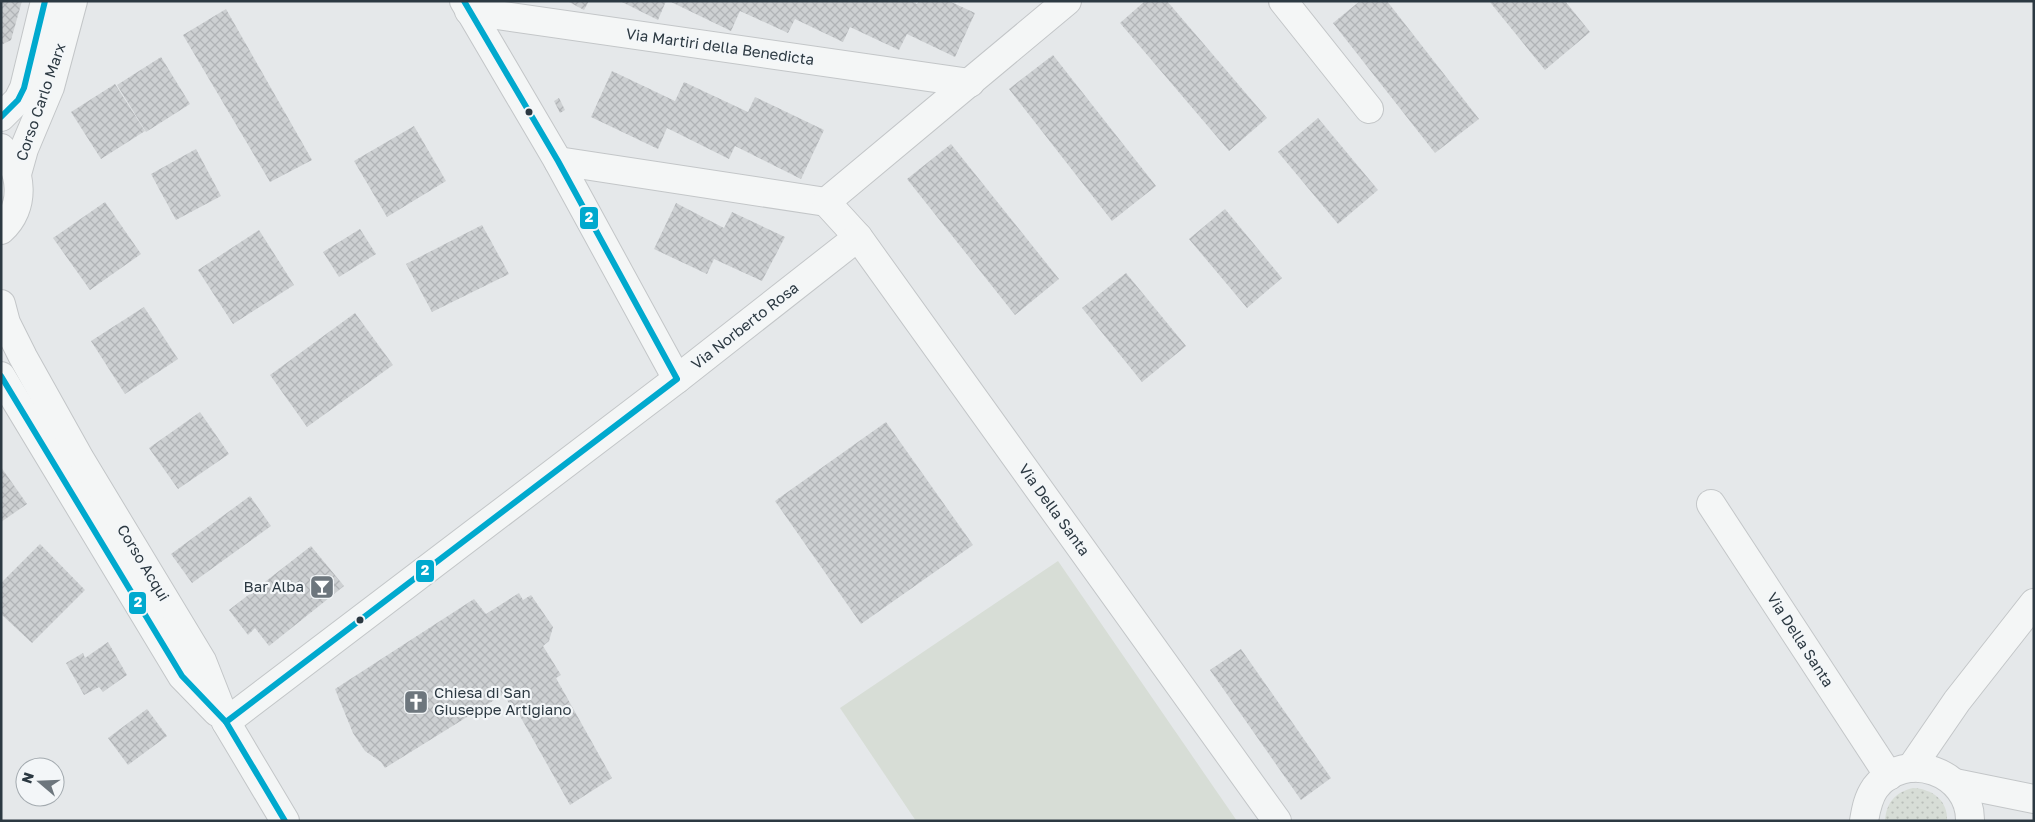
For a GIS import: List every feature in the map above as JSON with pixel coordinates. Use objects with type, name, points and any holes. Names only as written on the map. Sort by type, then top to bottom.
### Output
[{"type":"street","name":"Corso Carlo Marx","points":[[1,117],[18,100],[24,88],[45,1]]},
{"type":"street","name":"Corso Carlo Marx","points":[[17,174],[24,149],[50,87],[73,1]]},
{"type":"street","points":[[558,161],[826,202],[1066,1]]},
{"type":"street","points":[[1283,1],[1369,109]]},
{"type":"street","points":[[467,6],[558,161],[677,379]]},
{"type":"street","name":"Via Martiri della Benedicta","points":[[467,6],[970,82]]},
{"type":"street","points":[[1,148],[9,157],[17,174],[18,202],[2,232]]},
{"type":"street","name":"Via Della Santa","points":[[826,202],[858,237],[1277,821]]},
{"type":"street","name":"Via Norberto Rosa","points":[[226,722],[677,379],[858,237]]},
{"type":"street","name":"Corso Acqui","points":[[1,304],[6,323],[23,358],[80,459],[202,661],[226,722],[285,821]]},
{"type":"street","points":[[1,376],[182,676],[226,722]]},
{"type":"street","name":"Via Della Santa","points":[[1710,504],[1900,772]]},
{"type":"street","points":[[1864,821],[1867,803],[1875,788],[1900,772],[2034,603]]},
{"type":"street","points":[[1900,772],[1927,769],[1942,774],[1954,783],[1965,797],[1970,821]]},
{"type":"street","points":[[1954,783],[2034,799]]},
{"type":"shaded area","points":[[1058,561],[1237,821],[916,821],[840,708]]},
{"type":"shaded area","points":[[1913,788],[1932,793],[1938,797],[1945,807],[1947,821],[1885,821],[1887,808],[1893,799],[1902,792]]},
{"type":"building","points":[[1,1],[22,1],[11,40],[1,45]]},
{"type":"building","points":[[567,1],[589,1],[584,10]]},
{"type":"building","points":[[620,1],[666,1],[658,20]]},
{"type":"building","points":[[669,1],[911,1],[917,4],[919,1],[949,1],[975,13],[955,57],[907,34],[899,50],[850,27],[843,42],[795,19],[788,33],[740,11],[731,31]]},
{"type":"building","points":[[1145,1],[1167,1],[1267,118],[1229,151],[1120,23]]},
{"type":"building","points":[[1360,1],[1387,1],[1479,119],[1435,153],[1333,23]]},
{"type":"building","points":[[1489,1],[1565,1],[1590,32],[1545,70]]},
{"type":"building","points":[[226,9],[312,160],[270,182],[183,35]]},
{"type":"building","points":[[1053,55],[1156,186],[1112,221],[1009,89]]},
{"type":"building","points":[[161,57],[190,104],[146,132],[117,85]]},
{"type":"building","points":[[612,71],[675,101],[684,82],[748,112],[755,97],[824,130],[801,179],[735,146],[729,159],[667,128],[658,149],[591,117]]},
{"type":"building","points":[[115,84],[145,131],[101,159],[71,112]]},
{"type":"building","points":[[559,98],[565,110],[560,113],[554,101]]},
{"type":"building","points":[[1318,118],[1378,190],[1338,224],[1278,152]]},
{"type":"building","points":[[414,126],[446,181],[387,217],[354,161]]},
{"type":"building","points":[[951,144],[1059,279],[1015,315],[907,179]]},
{"type":"building","points":[[196,149],[221,196],[176,220],[151,174]]},
{"type":"building","points":[[105,202],[141,254],[90,290],[53,238]]},
{"type":"building","points":[[676,203],[724,228],[732,212],[785,237],[762,281],[714,259],[707,274],[654,249]]},
{"type":"building","points":[[1225,209],[1282,278],[1247,308],[1189,239]]},
{"type":"building","points":[[482,225],[509,274],[432,312],[406,264]]},
{"type":"building","points":[[360,229],[376,254],[339,277],[323,252]]},
{"type":"building","points":[[259,230],[294,285],[233,324],[198,270]]},
{"type":"building","points":[[1126,273],[1186,346],[1142,382],[1082,308]]},
{"type":"building","points":[[144,307],[178,359],[125,394],[91,341]]},
{"type":"building","points":[[355,313],[393,365],[307,427],[270,375]]},
{"type":"building","points":[[200,412],[229,454],[178,489],[149,448]]},
{"type":"building","points":[[886,422],[973,545],[861,624],[775,501]]},
{"type":"building","points":[[1,467],[27,504],[1,522]]},
{"type":"building","points":[[250,496],[271,526],[192,583],[171,554]]},
{"type":"building","points":[[40,544],[85,590],[32,643],[1,614],[1,583]]},
{"type":"building","points":[[311,546],[344,586],[269,646],[255,628],[248,635],[229,610]]},
{"type":"building","name":"Chiesa di San Giuseppe Artigiano","points":[[519,593],[523,600],[531,595],[553,627],[549,641],[543,646],[561,675],[556,678],[612,778],[570,805],[516,709],[513,711],[504,694],[385,768],[381,762],[365,751],[353,733],[335,689],[474,599],[486,614]]},
{"type":"building","points":[[108,642],[127,675],[103,692],[99,687],[84,695],[66,663],[83,653],[85,658]]},
{"type":"building","points":[[1241,649],[1331,778],[1301,800],[1210,670]]},
{"type":"building","points":[[147,709],[167,736],[128,765],[108,738]]},
{"type":"transit line","name":"2","points":[[1,117],[18,100],[24,88],[45,1]]},
{"type":"transit line","name":"2","points":[[226,722],[677,379],[558,161],[464,1]]},
{"type":"transit line","name":"2","points":[[1,376],[182,676],[226,722],[285,821]]},
{"type":"place","name":"Bar Alba","points":[[322,587]]},
{"type":"place","name":"Chiesa di San Giuseppe Artigiano","points":[[416,702]]}]
